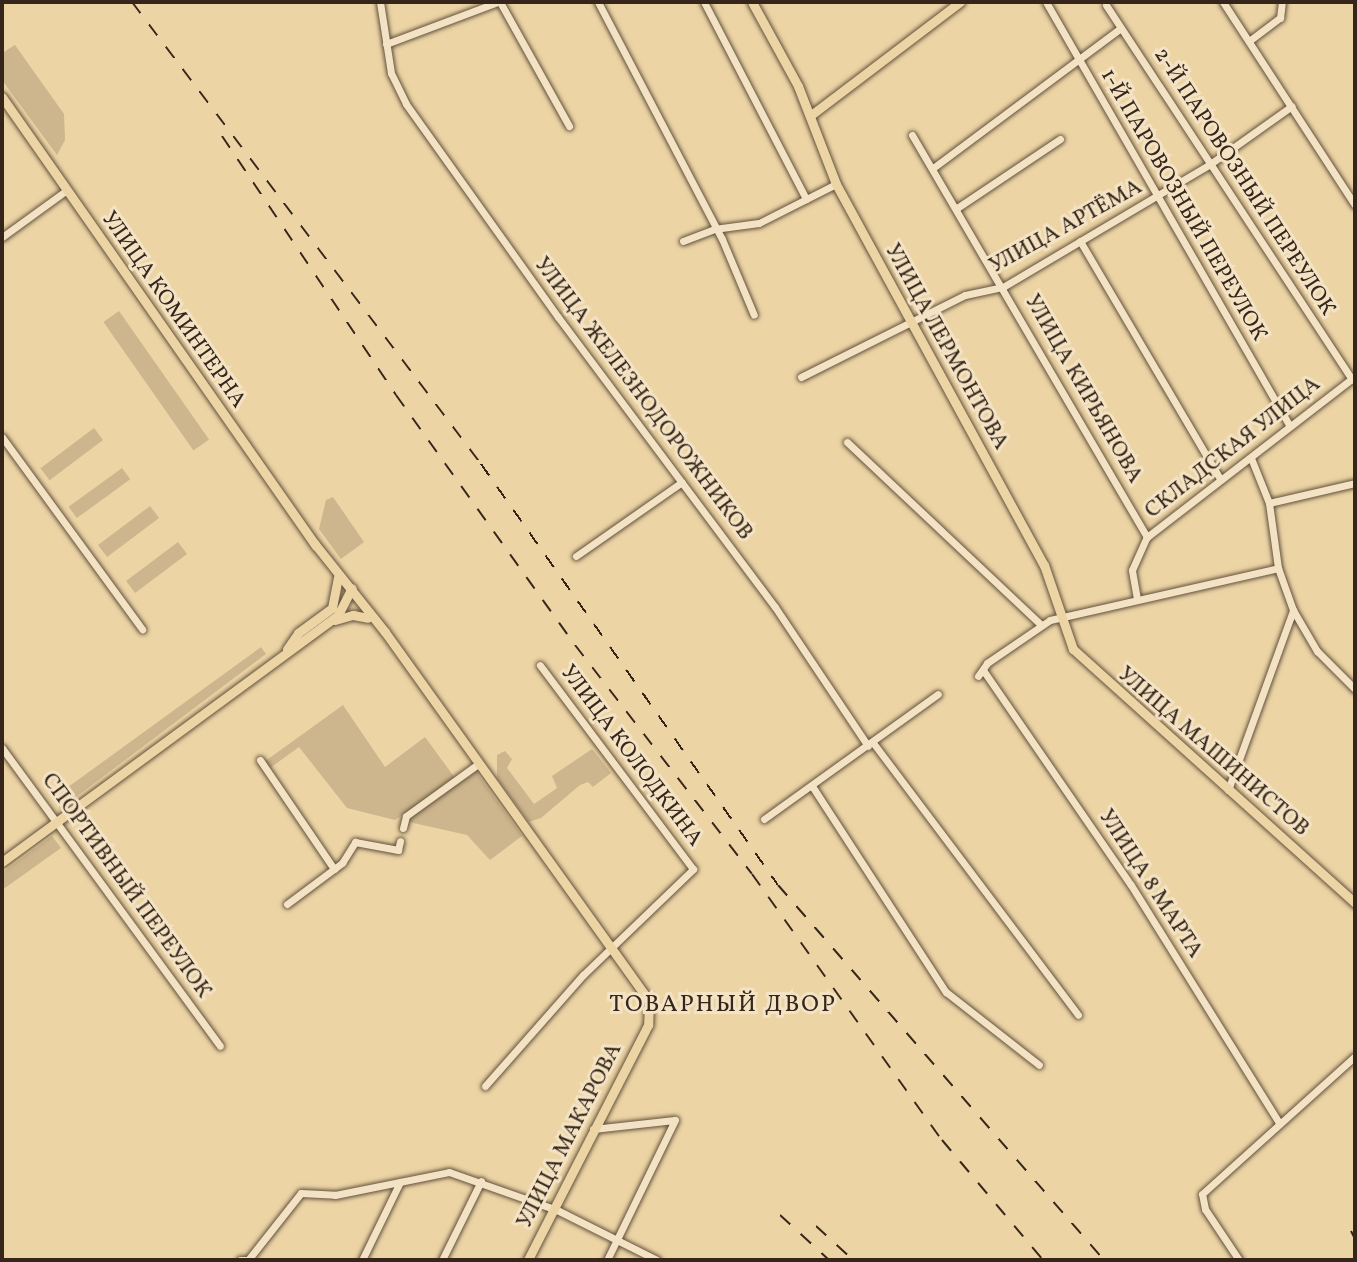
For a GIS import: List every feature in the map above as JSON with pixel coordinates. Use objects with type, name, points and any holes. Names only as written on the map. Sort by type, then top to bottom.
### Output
[{"type":"main road","name":"УЛИЦА ЛЕРМОНТОВА","points":[[752,2],[811,115],[836,184],[1031,538],[1050,579],[1061,618]]},
{"type":"main road","points":[[811,115],[960,2]]},
{"type":"main road","name":"УЛИЦА КОМИНТЕРНА","points":[[2,97],[352,597]]},
{"type":"main road","name":"УЛИЦА КОМИНТЕРНА","points":[[314,543],[613,946]]},
{"type":"main road","points":[[332,608],[338,578]]},
{"type":"main road","points":[[284,654],[298,633],[352,597]]},
{"type":"main road","points":[[352,597],[368,614]]},
{"type":"main road","points":[[2,862],[328,623],[352,597]]},
{"type":"main road","points":[[328,623],[368,614]]},
{"type":"main road","name":"УЛИЦА МАШИНИСТОВ","points":[[1061,618],[1083,662],[1355,903]]},
{"type":"main road","name":"УЛИЦА МАКАРОВА","points":[[528,1260],[650,1015],[648,997],[613,946]]},
{"type":"street","name":"УЛИЦА ЖЕЛЕЗНОДОРОЖНИКОВ","points":[[380,2],[391,73],[406,104],[871,745],[1078,1015]]},
{"type":"street","points":[[386,44],[499,2],[569,126]]},
{"type":"street","points":[[598,2],[714,229],[754,315]]},
{"type":"street","points":[[704,2],[806,199]]},
{"type":"street","name":"1-Й ПАРОВОЗНЫЙ ПЕРЕУЛОК","points":[[1046,2],[1290,426]]},
{"type":"street","points":[[1223,2],[1355,205]]},
{"type":"street","points":[[1249,41],[1280,18],[1282,2]]},
{"type":"street","name":"2-Й ПАРОВОЗНЫЙ ПЕРЕУЛОК","points":[[1106,5],[1353,378]]},
{"type":"street","points":[[933,168],[1121,28]]},
{"type":"street","name":"УЛИЦА АРТЁМА","points":[[801,377],[965,295],[1003,287],[1210,164],[1292,106]]},
{"type":"street","name":"УЛИЦА КИРЬЯНОВА","points":[[912,135],[1147,537]]},
{"type":"street","points":[[957,208],[1060,139]]},
{"type":"street","points":[[683,241],[714,229],[759,223],[836,184]]},
{"type":"street","points":[[2,237],[67,190]]},
{"type":"street","points":[[1080,241],[1221,480]]},
{"type":"street","name":"СКЛАДСКАЯ УЛИЦА","points":[[1137,599],[1132,570],[1147,537],[1353,378]]},
{"type":"street","points":[[2,437],[142,629]]},
{"type":"street","points":[[847,442],[1040,624],[1278,568]]},
{"type":"street","points":[[1251,458],[1269,503],[1278,568],[1293,610],[1317,651],[1355,689]]},
{"type":"street","points":[[576,556],[682,482]]},
{"type":"street","points":[[1269,503],[1355,483]]},
{"type":"street","points":[[1228,790],[1293,610]]},
{"type":"street","name":"УЛИЦА 8 МАРТА","points":[[1040,624],[981,673],[1131,885],[1279,1123]]},
{"type":"street","name":"УЛИЦА КОЛОДКИНА","points":[[540,665],[693,869],[613,946]]},
{"type":"street","points":[[764,819],[938,694]]},
{"type":"street","name":"СПОРТИВНЫЙ ПЕРЕУЛОК","points":[[2,748],[220,1046]]},
{"type":"street","points":[[260,760],[334,869]]},
{"type":"street","points":[[403,828],[406,816],[478,764]]},
{"type":"street","points":[[812,786],[946,992],[1039,1065]]},
{"type":"street","points":[[287,904],[334,869],[355,842],[398,850],[400,841]]},
{"type":"street","points":[[485,1086],[613,946]]},
{"type":"street","points":[[1239,1260],[1205,1209],[1202,1194],[1355,1056]]},
{"type":"street","points":[[592,1129],[675,1120],[607,1260]]},
{"type":"street","points":[[240,1260],[248,1260],[301,1193],[335,1195],[449,1172],[481,1181],[552,1210],[657,1260]]},
{"type":"street","points":[[442,1260],[481,1181]]},
{"type":"street","points":[[362,1260],[400,1182]]},
{"type":"shaded area","points":[[15,45],[64,114],[65,140],[57,155],[2,80],[2,53]]},
{"type":"shaded area","points":[[119,311],[209,440],[193,451],[103,322]]},
{"type":"shaded area","points":[[94,428],[103,440],[50,480],[40,468]]},
{"type":"shaded area","points":[[122,468],[130,479],[77,518],[69,507]]},
{"type":"shaded area","points":[[333,497],[364,542],[341,559],[319,529],[326,500]]},
{"type":"shaded area","points":[[150,506],[159,518],[107,557],[98,545]]},
{"type":"shaded area","points":[[178,542],[187,554],[135,593],[126,581]]},
{"type":"shaded area","points":[[261,647],[266,654],[60,809],[53,798]]},
{"type":"shaded area","points":[[343,705],[385,767],[425,737],[455,778],[395,820],[347,808],[299,747],[270,768],[264,762]]},
{"type":"shaded area","points":[[592,749],[611,773],[593,787],[588,782],[580,785],[541,818],[529,822],[497,778],[497,755],[505,751],[512,759],[507,768],[534,804],[557,788],[552,776]]},
{"type":"shaded area","points":[[476,772],[522,836],[490,860],[467,835],[409,822],[412,813]]},
{"type":"shaded area","points":[[52,836],[61,848],[2,890],[2,873]]},
{"type":"railway","points":[[132,2],[481,464],[778,885],[1104,1260]]},
{"type":"railway","points":[[222,136],[396,395],[575,645],[752,874],[942,1140],[1043,1260]]},
{"type":"railway","points":[[780,1215],[829,1260]]},
{"type":"railway","points":[[816,1226],[853,1260]]},
{"type":"railway","points":[[1351,1231],[1355,1239]]},
{"type":"district","name":"ТОВАРНЫЙ ДВОР","points":[[723,1006]]}]
